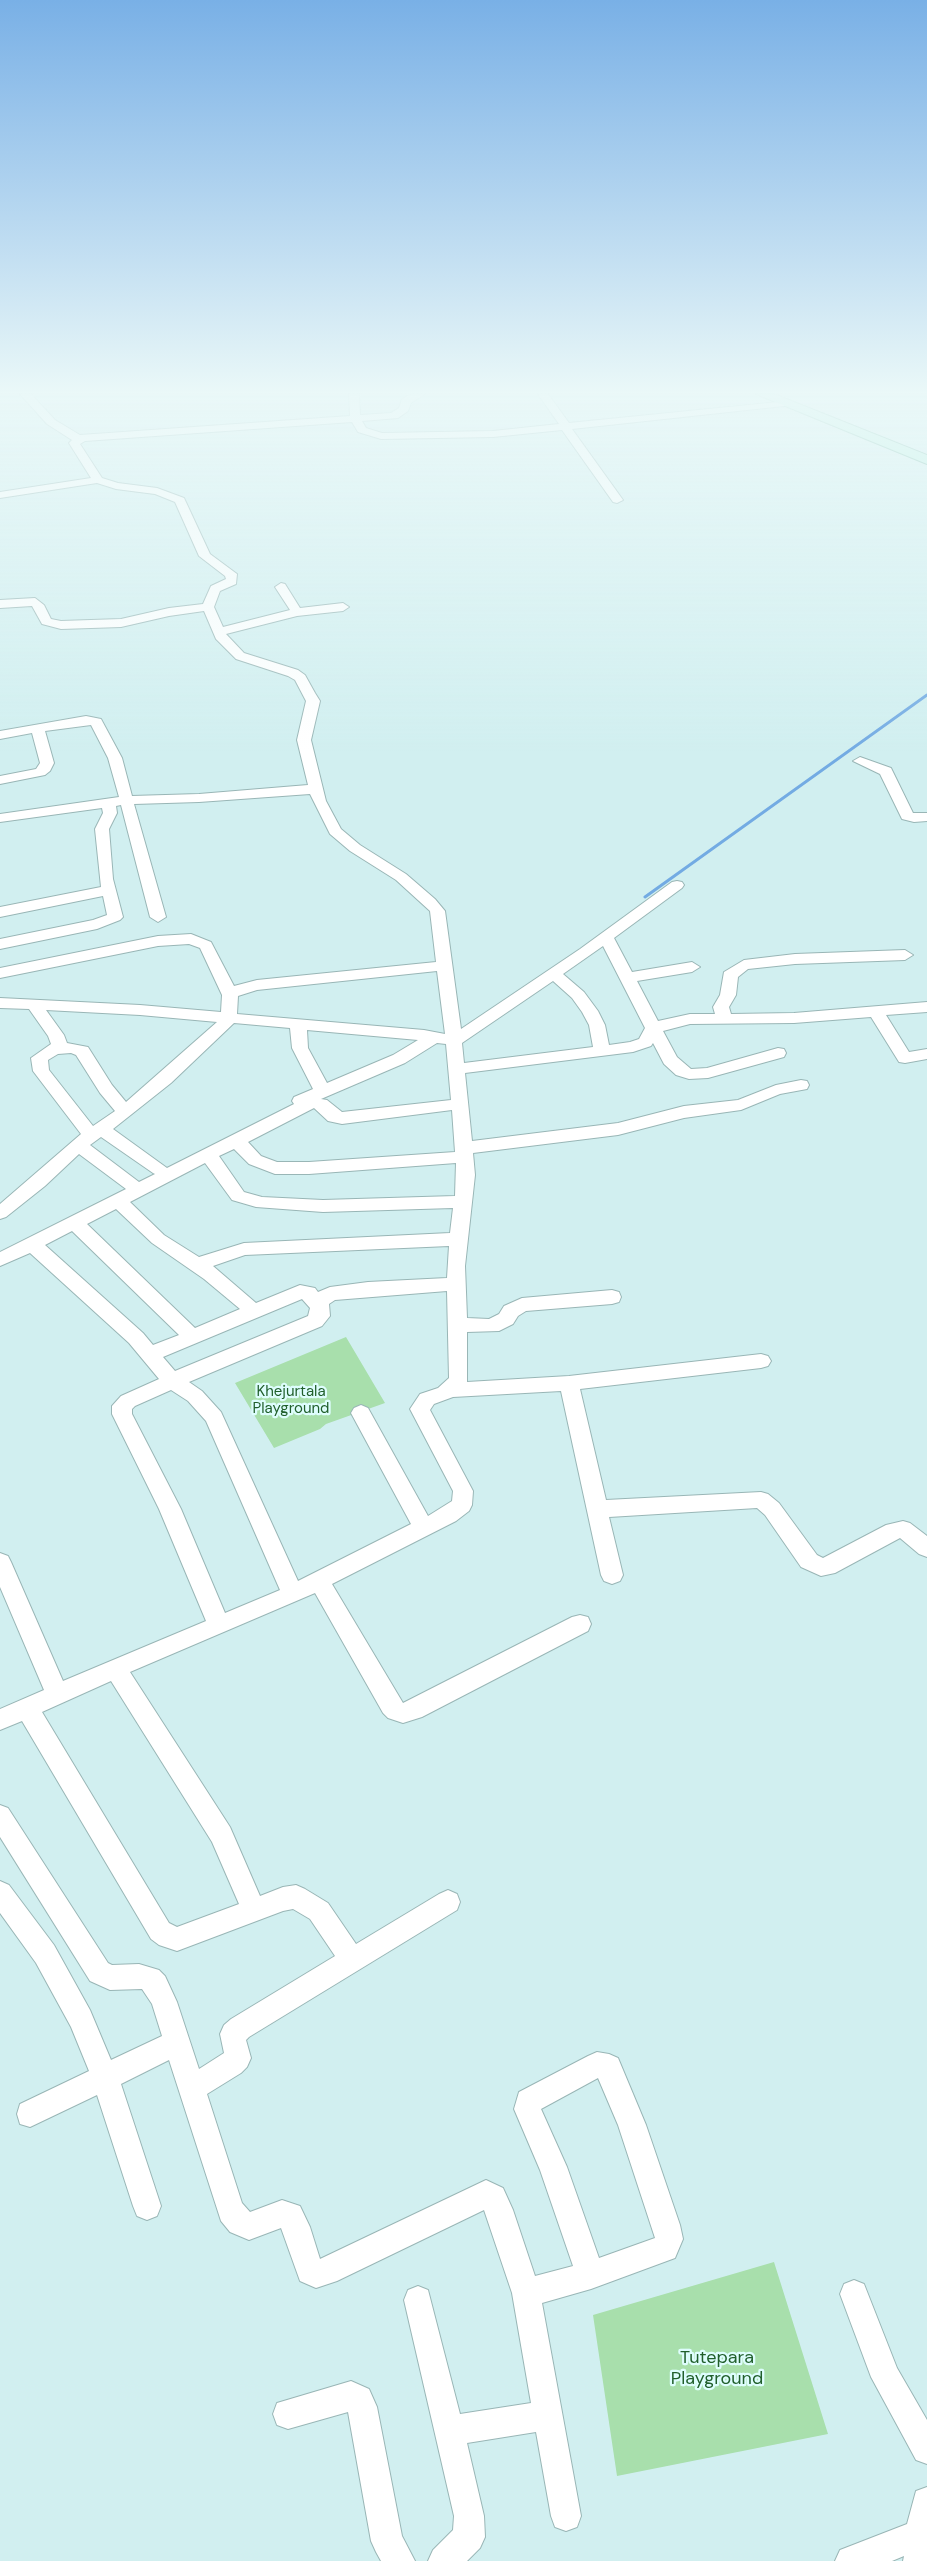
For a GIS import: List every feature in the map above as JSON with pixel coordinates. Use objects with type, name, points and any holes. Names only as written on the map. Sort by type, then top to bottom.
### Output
[{"type":"street","points":[[186,514],[205,556],[231,574],[232,581],[215,589],[208,608],[218,632],[226,645],[240,656],[293,673],[306,686],[313,701],[304,740],[316,789],[327,817],[344,840],[401,877],[430,902],[437,912],[457,1069],[466,1175],[456,1284],[459,1378],[456,1385],[450,1390]]},
{"type":"street","points":[[281,588],[297,612]]},
{"type":"street","points":[[0,604],[35,602],[46,621],[54,625],[121,623],[177,610],[208,608]]},
{"type":"street","points":[[218,632],[244,628],[297,612],[343,607]]},
{"type":"street","points":[[0,735],[86,720],[96,722],[115,758],[144,872],[158,917]]},
{"type":"street","points":[[0,780],[40,772],[45,768],[47,763],[38,729]]},
{"type":"street","points":[[860,761],[886,771],[907,816],[927,818]]},
{"type":"street","points":[[0,818],[127,800],[199,798],[316,789]]},
{"type":"street","points":[[0,944],[112,920],[116,914],[109,890],[102,829],[110,814],[108,802]]},
{"type":"street","points":[[0,1003],[140,1010],[298,1026],[453,1037],[554,974],[677,885]]},
{"type":"street","points":[[0,912],[109,890]]},
{"type":"street","points":[[453,1037],[628,907]]},
{"type":"street","points":[[606,938],[626,978],[655,1028],[670,1060],[682,1071],[689,1074],[708,1073],[778,1053]]},
{"type":"street","points":[[0,973],[158,941],[191,939],[206,945],[230,994],[229,1019],[165,1079],[90,1137],[39,1182],[1,1211]]},
{"type":"street","points":[[725,1019],[721,1007],[728,995],[730,975],[744,965],[795,959],[905,955]]},
{"type":"street","points":[[230,994],[244,987],[257,985],[443,966]]},
{"type":"street","points":[[626,978],[692,967]]},
{"type":"street","points":[[554,974],[578,995],[587,1006],[597,1025],[602,1051]]},
{"type":"street","points":[[33,1004],[59,1041],[57,1049]]},
{"type":"street","points":[[457,1069],[641,1045],[655,1028],[669,1022],[690,1019],[794,1018],[876,1012],[925,1005]]},
{"type":"street","points":[[876,1012],[905,1058],[927,1054]]},
{"type":"street","points":[[298,1026],[300,1048],[322,1091]]},
{"type":"street","points":[[0,1252],[159,1169],[322,1091],[399,1059],[434,1037]]},
{"type":"street","points":[[125,1111],[106,1089],[82,1051],[72,1048],[57,1049],[45,1053],[39,1058],[41,1071],[90,1137],[131,1184]]},
{"type":"street","points":[[236,1140],[255,1160],[275,1168],[309,1168],[465,1153],[618,1129],[684,1112],[741,1105],[776,1090],[800,1085]]},
{"type":"street","points":[[0,1260],[312,1102],[322,1104],[334,1118],[460,1104]]},
{"type":"street","points":[[90,1137],[159,1169]]},
{"type":"street","points":[[208,1154],[238,1196],[262,1203],[322,1206],[463,1202]]},
{"type":"street","points":[[117,1200],[158,1239],[230,1289],[254,1311]]},
{"type":"street","points":[[74,1222],[193,1337]]},
{"type":"street","points":[[197,1265],[244,1249],[459,1239]]},
{"type":"street","points":[[32,1244],[151,1354],[172,1381],[195,1396],[206,1407],[221,1429],[294,1594]]},
{"type":"street","points":[[219,1625],[170,1509],[122,1414],[122,1406],[128,1401],[172,1381],[315,1321],[320,1316],[319,1306],[323,1297],[340,1292],[456,1284]]},
{"type":"street","points":[[151,1354],[300,1292],[308,1293],[319,1306]]},
{"type":"street","points":[[457,1326],[483,1326],[500,1323],[514,1308],[522,1306],[612,1297]]},
{"type":"street","points":[[2,1715],[27,1708],[115,1668],[294,1594],[449,1515],[462,1505],[463,1491],[420,1409],[427,1399],[450,1390],[569,1383],[761,1362]]},
{"type":"street","points":[[569,1383],[612,1575]]},
{"type":"street","points":[[361,1413],[423,1527]]},
{"type":"street","points":[[597,1509],[761,1500],[772,1509],[809,1561],[821,1568],[894,1531],[903,1529],[927,1548]]},
{"type":"street","points":[[0,1562],[58,1694]]},
{"type":"street","points":[[319,1581],[391,1706],[396,1711],[404,1713],[414,1710],[580,1624]]},
{"type":"street","points":[[115,1668],[222,1835],[254,1910]]},
{"type":"street","points":[[27,1708],[160,1931],[168,1937],[177,1939],[283,1898],[296,1897],[309,1903],[318,1911],[352,1960]]},
{"type":"street","points":[[0,1816],[99,1972],[110,1978],[138,1976],[150,1979],[156,1985],[177,2042],[231,2211],[240,2222],[249,2226],[282,2214],[290,2216],[296,2227],[310,2271],[316,2274],[327,2272],[486,2194],[493,2198],[499,2210],[526,2294],[566,2516]]},
{"type":"street","points":[[0,1893],[45,1954],[63,1983],[81,2019],[105,2077],[147,2206]]},
{"type":"street","points":[[192,2088],[232,2064],[238,2058],[237,2050],[232,2040],[234,2034],[240,2028],[448,1902]]},
{"type":"street","points":[[30,2114],[177,2042]]},
{"type":"street","points":[[526,2294],[591,2274],[655,2253],[665,2248],[669,2239],[632,2125],[612,2072],[604,2065],[597,2065],[528,2101],[527,2109],[553,2167],[591,2274]]},
{"type":"street","points":[[854,2294],[892,2390],[927,2448]]},
{"type":"street","points":[[418,2300],[469,2516],[469,2537],[460,2548],[441,2560]]},
{"type":"street","points":[[288,2414],[351,2396],[358,2400],[362,2407],[387,2541],[398,2561]]},
{"type":"street","points":[[450,2431],[547,2415]]},
{"type":"street","points":[[851,2561],[920,2548],[927,2502]]},
{"type":"green space","name":"Khejurtala Playground","points":[[346,1337],[385,1403],[326,1424],[320,1429],[274,1448],[235,1383]]},
{"type":"green space","name":"Tutepara Playground","points":[[774,2262],[828,2434],[617,2476],[593,2315]]},
{"type":"waterway","points":[[645,897],[927,695]]}]
